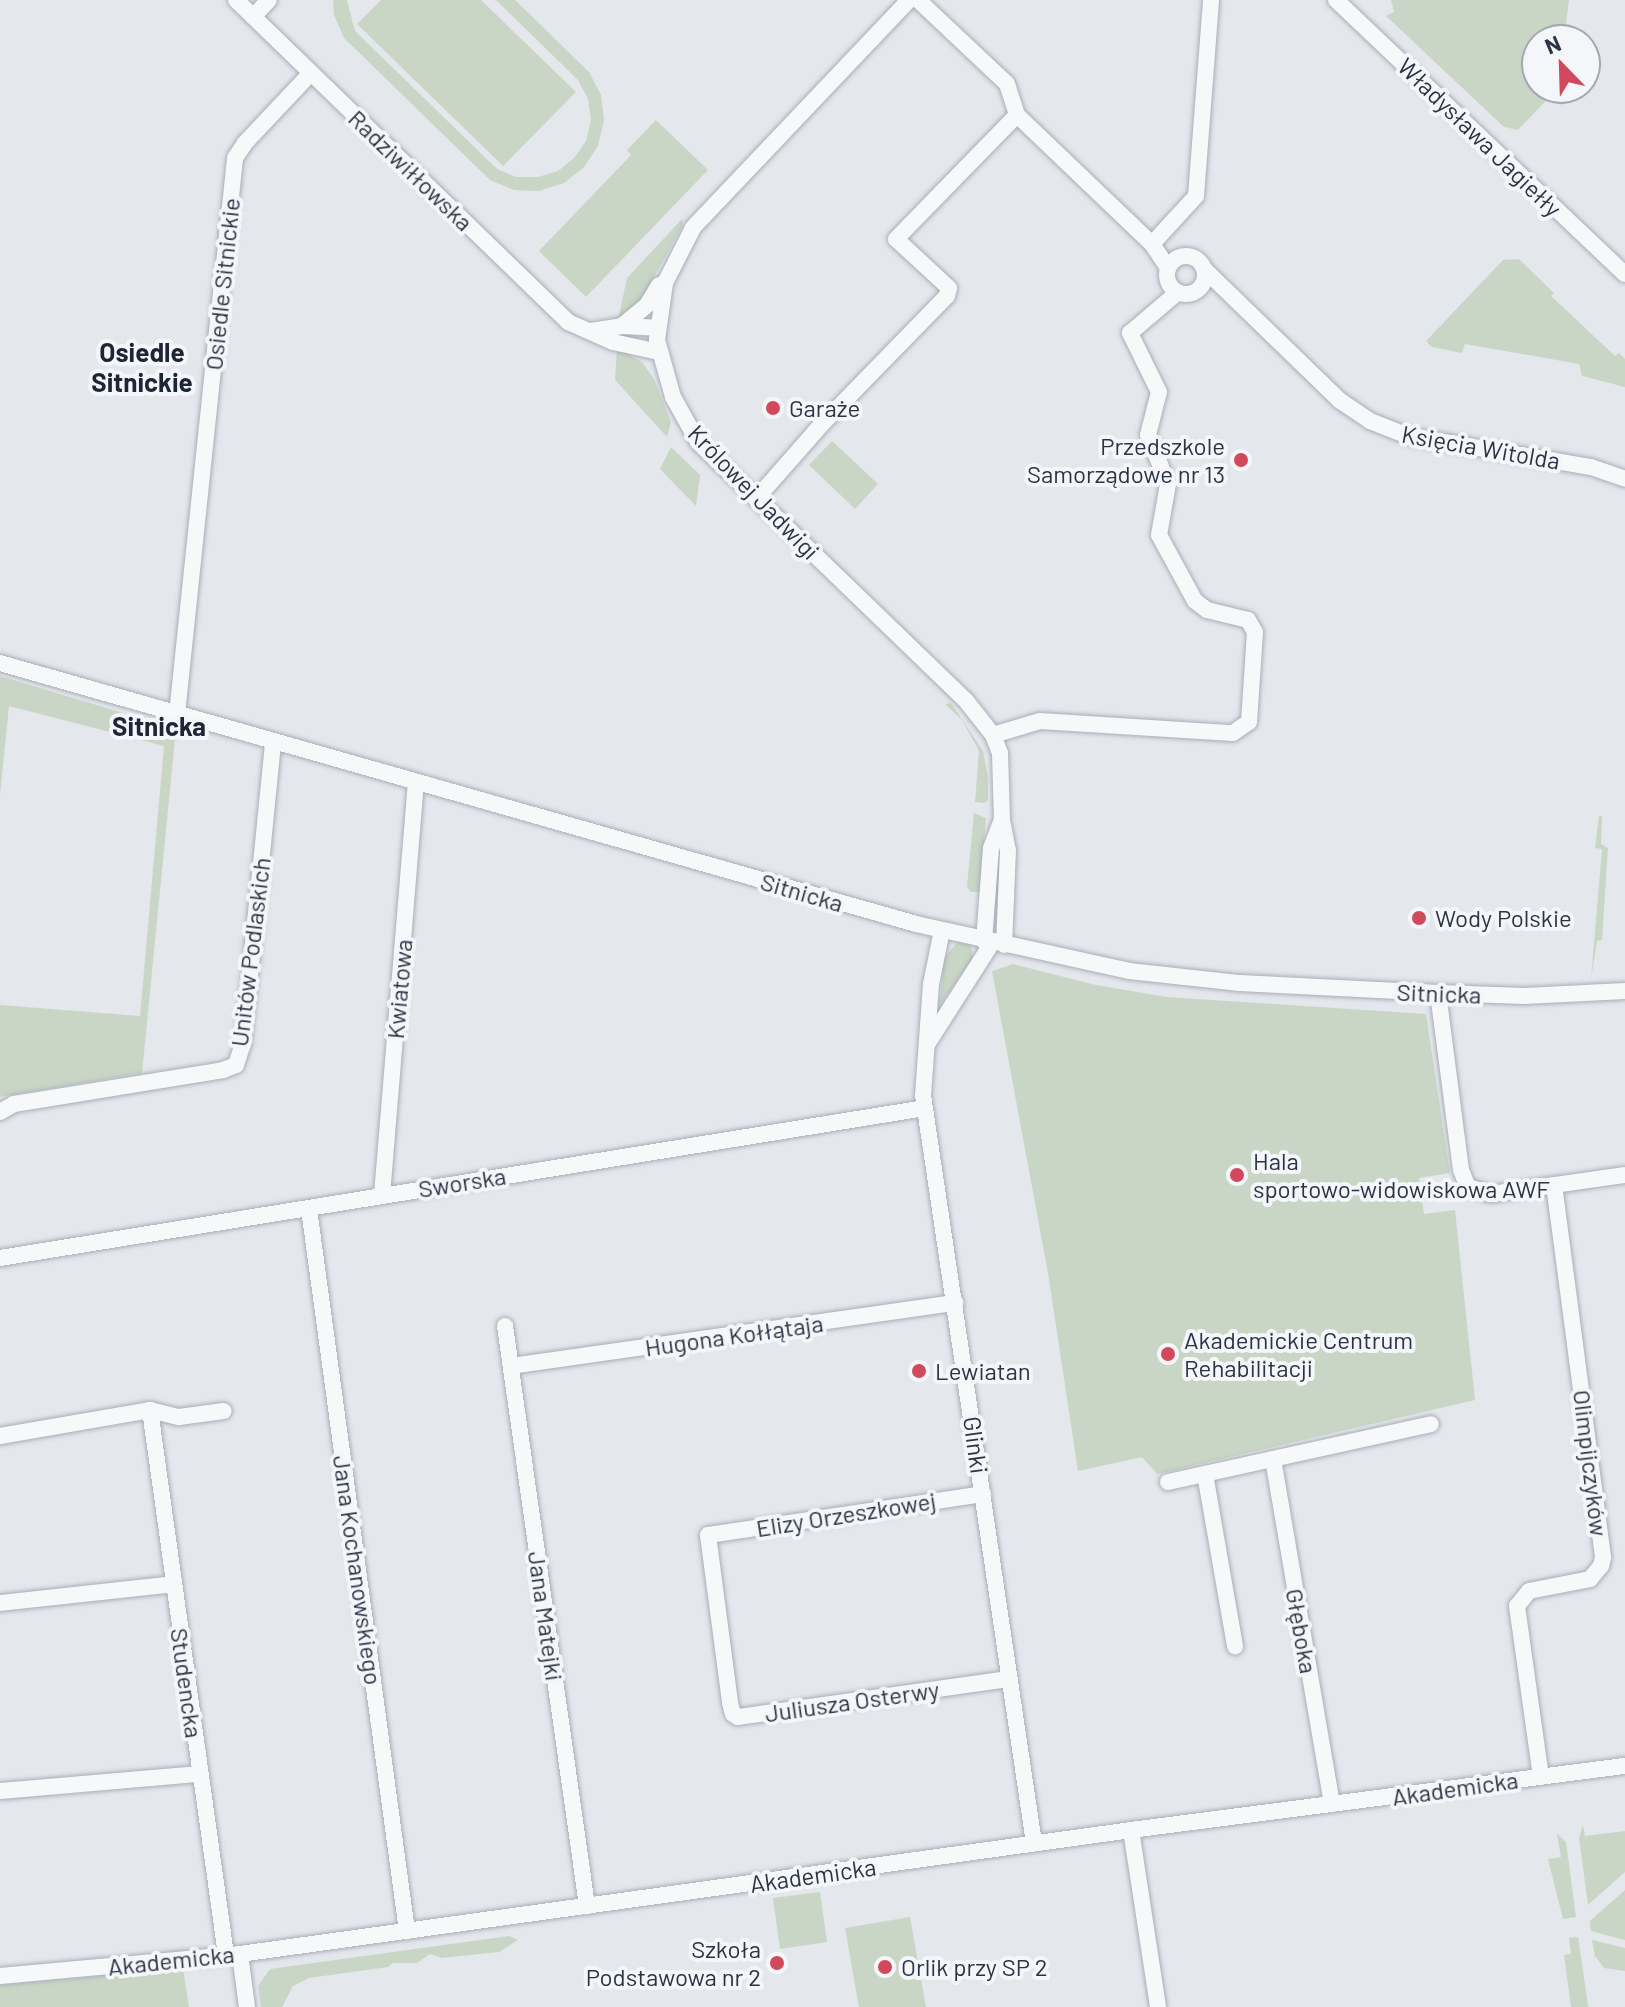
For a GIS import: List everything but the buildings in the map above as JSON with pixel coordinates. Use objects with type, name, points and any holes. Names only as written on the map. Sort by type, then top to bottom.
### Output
[{"type":"street","name":"Radziwiłłowska","points":[[236,0],[568,322],[613,342],[659,352]]},
{"type":"street","points":[[253,17],[269,0]]},
{"type":"street","name":"Królowej Jadwigi","points":[[909,0],[693,228],[673,263],[660,300],[657,328],[659,352],[669,388],[688,429],[756,499],[967,702],[993,735],[1000,753],[1002,820],[1008,850],[993,943]]},
{"type":"street","points":[[918,0],[1007,84],[1017,115],[1174,263]]},
{"type":"street","points":[[1152,244],[1196,196],[1211,0]]},
{"type":"street","name":"Władysława Jagiełły","points":[[1336,0],[1625,274]]},
{"type":"street","name":"Osiedle Sitnickie","points":[[177,714],[235,158],[245,143],[311,73]]},
{"type":"street","points":[[756,499],[821,425],[947,296],[949,288],[896,239],[1017,115]]},
{"type":"street","points":[[1191,256],[1204,269],[1200,288],[1190,293],[1178,292],[1168,282],[1174,263],[1191,256]]},
{"type":"street","points":[[622,326],[647,305],[673,263]]},
{"type":"street","name":"Księcia Witolda","points":[[1204,269],[1226,286],[1237,304],[1339,400],[1388,430],[1428,440],[1591,467],[1625,479]]},
{"type":"street","name":"Księcia Witolda","points":[[1200,288],[1237,304]]},
{"type":"street","points":[[993,735],[1040,721],[1233,733],[1249,722],[1255,632],[1248,620],[1207,610],[1195,601],[1162,544],[1158,530],[1168,484],[1148,439],[1159,392],[1130,333],[1178,292]]},
{"type":"street","points":[[591,331],[622,326],[657,328]]},
{"type":"street","name":"Sitnicka","points":[[0,663],[942,930],[1129,971],[1183,978],[1438,993],[1524,996],[1625,991]]},
{"type":"street","name":"Unitów Podlaskich","points":[[0,1112],[14,1104],[223,1070],[236,1065],[243,1044],[273,741]]},
{"type":"street","name":"Kwiatowa","points":[[382,1195],[416,782]]},
{"type":"street","name":"Glinki","points":[[942,930],[925,1047],[925,1108],[1034,1843]]},
{"type":"street","points":[[925,1047],[993,943]]},
{"type":"street","points":[[1438,993],[1461,1170],[1468,1187],[1491,1194],[1625,1175]]},
{"type":"street","name":"Sworska","points":[[0,1258],[925,1108]]},
{"type":"street","name":"Olimpijczyków","points":[[1541,1777],[1517,1606],[1529,1591],[1590,1579],[1601,1566],[1603,1557],[1554,1185]]},
{"type":"street","name":"Jana Kochanowskiego","points":[[309,1209],[407,1931]]},
{"type":"street","name":"Hugona Kołłątaja","points":[[511,1366],[956,1303]]},
{"type":"street","name":"Jana Matejki","points":[[505,1326],[587,1906]]},
{"type":"street","points":[[0,1436],[150,1410],[179,1417],[224,1411]]},
{"type":"street","name":"Studencka","points":[[150,1410],[200,1774],[233,1954],[247,2007]]},
{"type":"street","points":[[1168,1482],[1431,1424]]},
{"type":"street","name":"Głęboka","points":[[1273,1459],[1332,1804]]},
{"type":"street","points":[[1205,1474],[1235,1646]]},
{"type":"street","name":"Elizy Orzeszkowej","points":[[708,1535],[983,1494]]},
{"type":"street","name":"Juliusza Osterwy","points":[[708,1535],[730,1703],[733,1714],[738,1717],[1009,1679]]},
{"type":"street","points":[[0,1603],[174,1584]]},
{"type":"street","name":"Akademicka","points":[[0,1976],[233,1954],[1034,1843],[1625,1766]]},
{"type":"street","points":[[0,1791],[200,1774]]},
{"type":"street","points":[[1131,1830],[1158,2007]]},
{"type":"green space","points":[[333,0],[347,0],[355,31],[497,169],[516,177],[538,177],[558,171],[574,158],[586,141],[591,120],[588,99],[578,80],[496,0],[515,0],[589,72],[601,95],[604,120],[598,146],[584,167],[564,183],[539,191],[514,190],[490,180],[344,38],[334,15]]},
{"type":"green space","points":[[381,0],[481,0],[576,92],[503,166],[357,24]]},
{"type":"green space","points":[[1391,0],[1569,0],[1566,24],[1521,24],[1521,104],[1543,104],[1518,130],[1504,127],[1386,16],[1394,12]]},
{"type":"green space","points":[[656,120],[708,170],[586,297],[539,251],[631,155],[627,150]]},
{"type":"green space","points":[[682,219],[683,225],[639,304],[618,320],[627,278]]},
{"type":"green space","points":[[1519,259],[1554,293],[1551,296],[1615,356],[1619,353],[1625,359],[1625,387],[1582,376],[1579,364],[1465,344],[1462,353],[1432,347],[1426,341],[1503,260]]},
{"type":"green space","points":[[617,347],[642,362],[654,379],[671,422],[667,437],[615,380]]},
{"type":"green space","points":[[832,441],[878,484],[855,509],[809,465]]},
{"type":"green space","points":[[671,447],[700,475],[696,506],[660,469]]},
{"type":"green space","points":[[0,676],[176,729],[142,1073],[0,1097],[0,1005],[140,1016],[164,746],[9,706],[0,795]]},
{"type":"green space","points":[[951,703],[983,751],[988,778],[988,800],[984,803],[975,802],[979,751],[962,720],[945,704]]},
{"type":"green space","points":[[974,813],[986,818],[980,892],[971,892],[967,887]]},
{"type":"green space","points":[[1599,816],[1602,816],[1601,844],[1608,848],[1602,940],[1597,941],[1591,979],[1602,849],[1595,848]]},
{"type":"green space","points":[[958,942],[971,945],[973,958],[940,1005],[944,957]]},
{"type":"green space","points":[[1013,964],[1096,985],[1167,997],[1426,1014],[1450,1173],[1419,1178],[1424,1214],[1455,1210],[1475,1400],[1157,1474],[1142,1457],[1078,1471],[1048,1273],[992,971]]},
{"type":"green space","points":[[1583,1825],[1585,1836],[1625,1831],[1625,1872],[1588,1905],[1579,1838]]},
{"type":"green space","points":[[1557,1834],[1566,1842],[1576,1917],[1563,1919],[1548,1859],[1561,1857]]},
{"type":"green space","points":[[1625,1890],[1625,1940],[1591,1931],[1590,1921]]},
{"type":"green space","points":[[820,1892],[827,1942],[780,1949],[773,1898]]},
{"type":"green space","name":"Orlik przy SP 2","points":[[910,1917],[926,2007],[859,2007],[845,1928]]},
{"type":"green space","points":[[509,1936],[518,1940],[499,1952],[441,1958],[430,1954],[417,1963],[393,1963],[388,1967],[309,1978],[293,1986],[282,2007],[261,2007],[258,1986],[270,1969]]},
{"type":"green space","points":[[1578,1937],[1588,2007],[1571,2007],[1564,1955],[1571,1954],[1569,1938]]},
{"type":"green space","points":[[1592,1940],[1625,1948],[1625,1971],[1604,1968],[1595,1956]]},
{"type":"green space","points":[[183,1968],[189,2007],[0,2007],[0,1985]]},
{"type":"place","name":"Garaże","points":[[773,408]]},
{"type":"place","name":"Przedszkole Samorządowe nr 13","points":[[1241,460]]},
{"type":"place","name":"Wody Polskie","points":[[1419,918]]},
{"type":"place","name":"Hala sportowo-widowiskowa AWF","points":[[1237,1175]]},
{"type":"place","name":"Akademickie Centrum Rehabilitacji","points":[[1168,1354]]},
{"type":"place","name":"Lewiatan","points":[[919,1371]]},
{"type":"place","name":"Szkoła Podstawowa nr 2","points":[[777,1963]]},
{"type":"place","name":"Orlik przy SP 2","points":[[885,1967]]},
{"type":"district","name":"Osiedle Sitnickie","points":[[142,367]]},
{"type":"district","name":"Sitnicka","points":[[159,726]]}]
